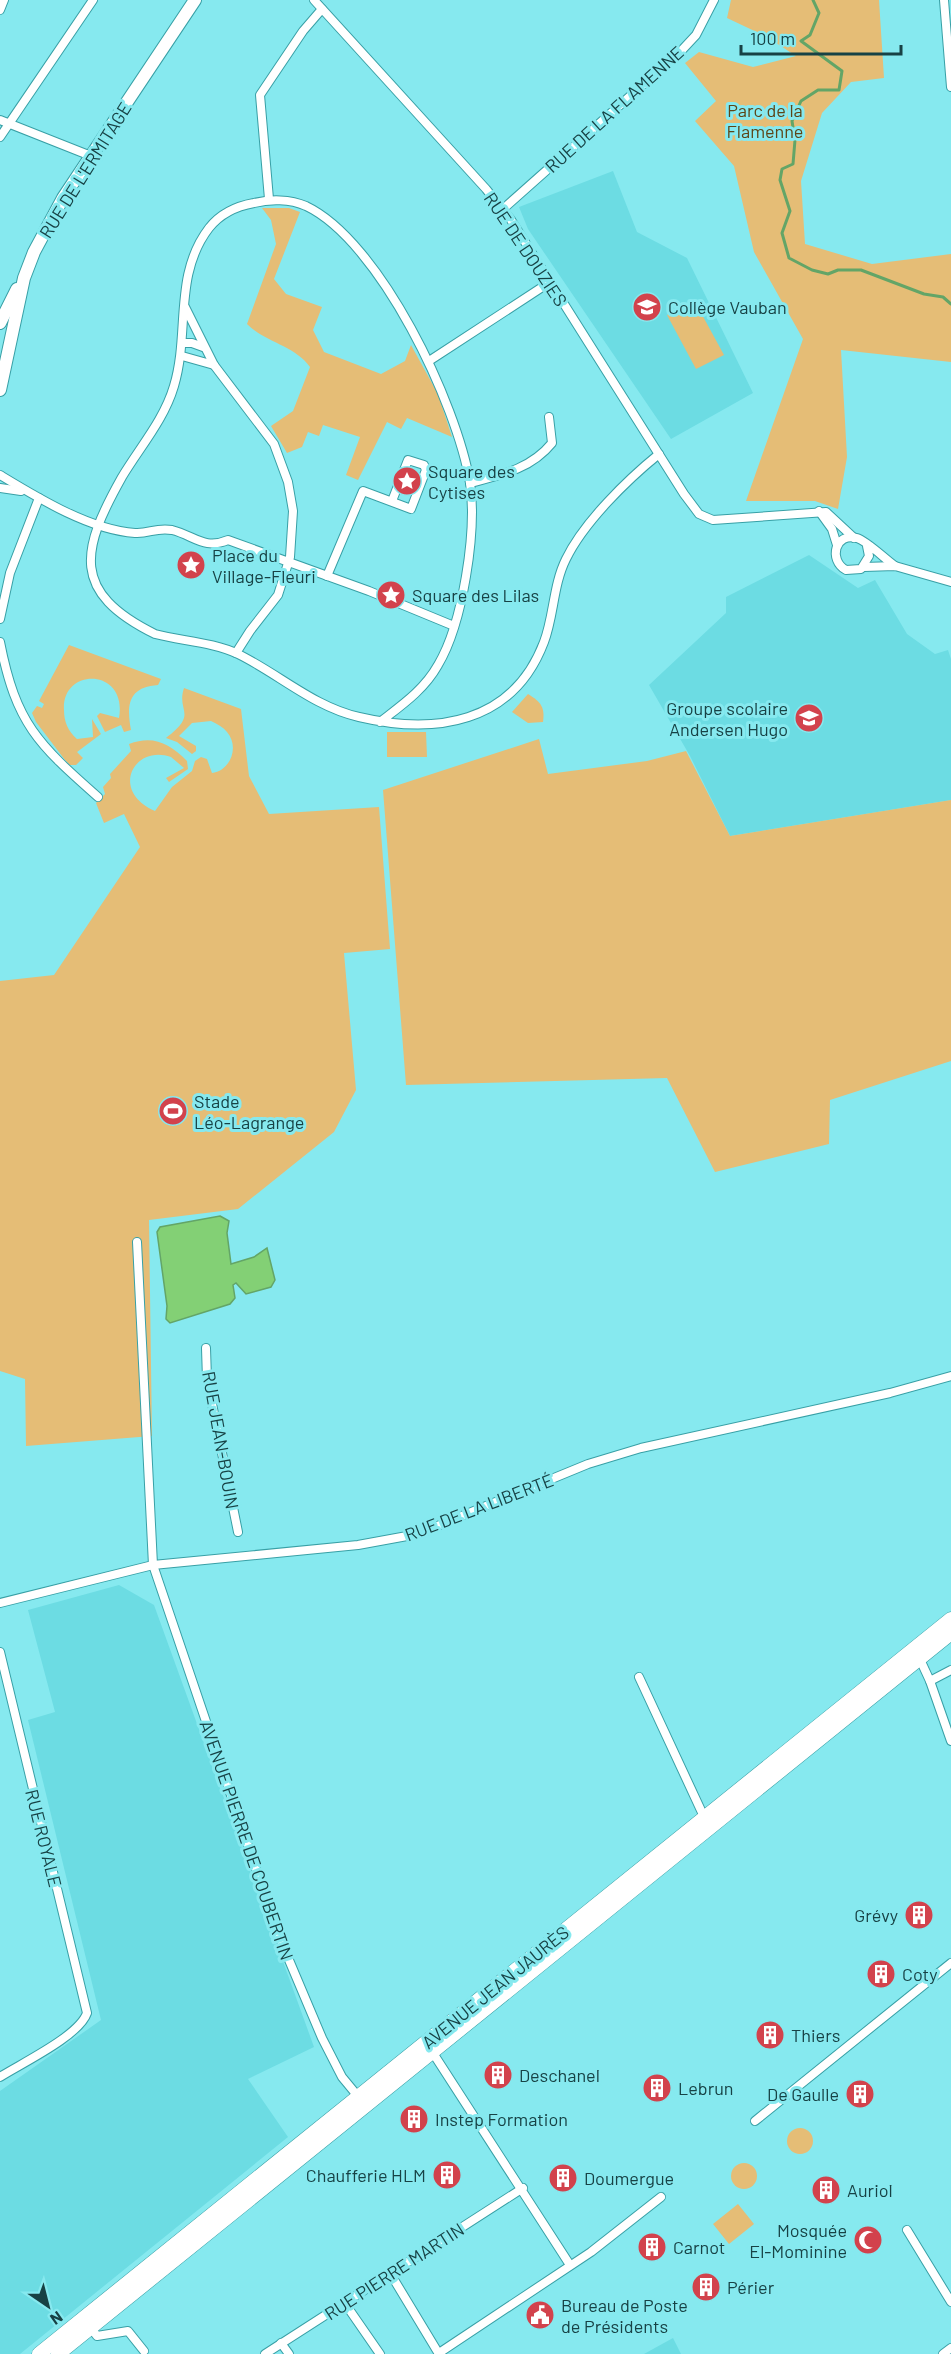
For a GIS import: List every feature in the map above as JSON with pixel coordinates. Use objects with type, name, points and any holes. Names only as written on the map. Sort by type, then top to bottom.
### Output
[{"type":"main road","name":"RUE DE L'ERMITAGE","points":[[0,390],[24,278],[34,252],[63,198],[195,0]]},
{"type":"main road","points":[[2,315],[24,278]]},
{"type":"main road","name":"AVENUE JEAN JAURÈS","points":[[39,2354],[635,1882],[917,1654],[951,1619]]},
{"type":"main road","name":"AVENUE JEAN JAURÈS","points":[[635,1882],[705,1819],[917,1654],[951,1633]]},
{"type":"main road","name":"AVENUE JEAN JAURÈS","points":[[58,2354],[361,2101]]},
{"type":"street","points":[[0,10],[4,0]]},
{"type":"street","points":[[0,137],[93,0]]},
{"type":"street","name":"RUE DE DOUZIES","points":[[314,0],[503,209],[684,494],[699,514],[713,520],[819,512]]},
{"type":"street","name":"RUE DE LA FLAMENNE","points":[[503,209],[682,50],[696,35],[714,0]]},
{"type":"street","points":[[945,0],[951,87]]},
{"type":"street","points":[[268,199],[260,95],[303,31],[322,9]]},
{"type":"street","points":[[0,120],[91,156]]},
{"type":"street","points":[[380,722],[417,694],[427,682],[448,646],[465,583],[471,533],[470,483],[449,408],[429,361],[386,289],[352,245],[329,222],[306,206],[268,199],[227,212],[210,227],[190,266],[183,304],[182,356],[173,388],[158,423],[134,457],[98,524],[90,563],[96,584],[113,608],[128,621],[154,634],[236,653],[308,696],[355,716],[380,722],[423,725],[476,716],[496,707],[513,693],[532,667],[544,642],[560,579],[573,546],[587,527],[659,454]]},
{"type":"street","points":[[429,361],[550,282]]},
{"type":"street","points":[[183,304],[214,365],[267,433],[280,458],[288,482],[293,511],[293,534],[288,564],[278,596],[236,653]]},
{"type":"street","points":[[182,344],[192,343],[203,347]]},
{"type":"street","points":[[182,356],[214,365]]},
{"type":"street","points":[[470,483],[514,471],[542,456],[552,443],[549,417]]},
{"type":"street","points":[[327,576],[363,491],[411,509],[426,470],[424,465],[408,460],[392,501]]},
{"type":"street","points":[[0,475],[25,492],[98,524],[137,533],[159,528],[215,546],[228,540],[454,626]]},
{"type":"street","points":[[0,488],[25,492]]},
{"type":"street","points":[[0,619],[10,573],[39,498]]},
{"type":"street","points":[[819,512],[826,512],[854,538],[895,566]]},
{"type":"street","points":[[819,512],[832,529],[837,545],[835,558],[841,568],[851,572],[864,567],[895,566],[951,582]]},
{"type":"street","points":[[837,545],[844,540],[854,538]]},
{"type":"street","points":[[864,567],[869,556],[867,546]]},
{"type":"street","points":[[0,642],[6,675],[23,717],[58,764],[98,797]]},
{"type":"street","name":"AVENUE PIERRE DE COUBERTIN","points":[[137,1242],[153,1565],[278,1934],[322,2038],[342,2077],[361,2101]]},
{"type":"street","name":"RUE JEAN-BOUIN","points":[[206,1348],[207,1379],[238,1532]]},
{"type":"street","name":"RUE DE LA LIBERTÉ","points":[[0,1603],[153,1565],[358,1545],[418,1534],[601,1460],[641,1448],[890,1393],[951,1376]]},
{"type":"street","name":"RUE ROYALE","points":[[0,1652],[87,2013],[84,2023],[0,2077]]},
{"type":"street","points":[[917,1654],[930,1681],[951,1741]]},
{"type":"street","points":[[930,1681],[951,1670]]},
{"type":"street","points":[[639,1677],[705,1819]]},
{"type":"street","points":[[755,2121],[951,1963]]},
{"type":"street","points":[[429,2046],[523,2188],[570,2265]]},
{"type":"street","name":"RUE PIERRE MARTIN","points":[[265,2354],[523,2188]]},
{"type":"street","points":[[390,2273],[439,2354],[608,2240],[661,2197]]},
{"type":"street","points":[[907,2230],[951,2302]]},
{"type":"street","points":[[344,2302],[380,2354]]},
{"type":"street","points":[[90,2327],[97,2336],[128,2331],[144,2351]]},
{"type":"street","points":[[281,2343],[288,2354]]},
{"type":"street","points":[[943,2354],[951,2348]]},
{"type":"shaded area","name":"Collège Vauban","points":[[613,171],[637,232],[687,258],[753,393],[671,439],[528,229],[519,207]]},
{"type":"shaded area","name":"Groupe scolaire Andersen Hugo","points":[[809,555],[858,588],[875,580],[907,634],[935,654],[948,650],[951,659],[951,800],[730,836],[690,756],[649,685],[726,613],[726,597]]},
{"type":"shaded area","points":[[220,1216],[229,1221],[227,1233],[231,1264],[254,1257],[267,1248],[275,1280],[271,1287],[246,1294],[236,1283],[233,1285],[235,1298],[230,1304],[170,1323],[166,1319],[167,1306],[157,1232],[160,1227]]},
{"type":"shaded area","points":[[119,1585],[154,1605],[314,2047],[248,2079],[288,2137],[20,2354],[0,2354],[0,2091],[101,2020],[28,1720],[55,1712],[28,1610]]},
{"type":"shaded area","points":[[673,2338],[681,2354],[644,2354]]},
{"type":"green space","name":"Parc de la Flamenne","points":[[731,0],[879,0],[884,78],[851,82],[822,113],[801,181],[805,244],[872,264],[951,254],[951,362],[841,350],[847,457],[838,509],[815,501],[746,501],[803,339],[754,252],[734,166],[695,121],[716,101],[685,63],[699,52],[753,67],[796,56],[767,37],[727,18]]},
{"type":"green space","points":[[262,208],[289,208],[300,212],[274,279],[286,294],[322,307],[313,330],[324,352],[381,374],[405,361],[411,345],[438,394],[452,437],[407,418],[401,429],[387,422],[358,480],[346,475],[360,437],[323,425],[319,436],[308,432],[302,447],[287,453],[271,426],[293,411],[310,367],[296,354],[263,336],[247,324],[276,244],[271,220]]},
{"type":"green space","points":[[694,300],[724,355],[696,369],[667,315]]},
{"type":"green space","points":[[69,645],[161,679],[158,685],[148,686],[135,693],[129,712],[131,730],[124,732],[121,725],[105,732],[97,716],[100,713],[119,718],[119,701],[114,689],[105,682],[94,679],[82,680],[73,686],[66,696],[64,710],[69,729],[77,739],[93,737],[92,719],[101,734],[77,752],[83,758],[76,765],[70,765],[65,760],[36,722],[32,713],[37,706],[42,708],[44,704],[39,701]]},
{"type":"green space","name":"Stade Léo-Lagrange","points":[[184,688],[241,709],[249,776],[269,814],[379,807],[390,949],[344,953],[356,1090],[334,1132],[238,1209],[149,1220],[152,1436],[26,1446],[25,1379],[0,1371],[0,981],[54,975],[140,847],[124,814],[104,823],[96,803],[105,794],[103,787],[111,778],[110,774],[131,751],[129,744],[146,740],[160,742],[174,749],[187,761],[188,769],[169,782],[166,778],[184,768],[171,757],[158,755],[146,757],[132,772],[130,782],[133,792],[141,802],[155,811],[172,787],[192,771],[195,761],[201,757],[207,759],[212,773],[224,768],[228,763],[233,751],[231,738],[224,729],[211,721],[192,723],[179,736],[196,746],[196,751],[192,754],[177,742],[166,738],[176,730],[184,718],[182,696]]},
{"type":"green space","points":[[528,694],[541,705],[543,722],[528,723],[512,712]]},
{"type":"green space","points":[[387,732],[426,732],[427,757],[387,757]]},
{"type":"green space","points":[[539,739],[548,774],[647,761],[686,751],[730,836],[951,800],[951,1061],[830,1100],[829,1144],[715,1172],[667,1078],[406,1085],[383,790]]},
{"type":"green space","points":[[800,2128],[809,2132],[813,2141],[809,2150],[800,2154],[791,2150],[787,2141],[791,2132]]},
{"type":"green space","points":[[744,2163],[753,2167],[757,2176],[753,2185],[744,2189],[735,2185],[731,2176],[735,2167]]},
{"type":"green space","points":[[738,2204],[754,2224],[729,2244],[713,2224]]},
{"type":"waterway","points":[[813,0],[819,13],[810,35],[801,41],[842,71],[839,90],[818,90],[801,101],[792,121],[795,140],[793,164],[782,169],[780,180],[790,211],[782,233],[789,258],[812,270],[828,274],[838,270],[861,270],[924,294],[943,297],[951,304]]},
{"type":"place","name":"Collège Vauban","points":[[647,307]]},
{"type":"place","name":"Square des Cytises","points":[[407,481]]},
{"type":"place","name":"Place du Village-Fleuri","points":[[191,565]]},
{"type":"place","name":"Square des Lilas","points":[[391,595]]},
{"type":"place","name":"Groupe scolaire Andersen Hugo","points":[[809,718]]},
{"type":"place","name":"Stade Léo-Lagrange","points":[[173,1111]]},
{"type":"place","name":"Grévy","points":[[919,1915]]},
{"type":"place","name":"Coty","points":[[881,1974]]},
{"type":"place","name":"Thiers","points":[[770,2035]]},
{"type":"place","name":"Deschanel","points":[[498,2075]]},
{"type":"place","name":"Lebrun","points":[[657,2088]]},
{"type":"place","name":"De Gaulle","points":[[860,2094]]},
{"type":"place","name":"Instep Formation","points":[[414,2119]]},
{"type":"place","name":"Chaufferie HLM","points":[[447,2175]]},
{"type":"place","name":"Doumergue","points":[[563,2178]]},
{"type":"place","name":"Auriol","points":[[826,2190]]},
{"type":"place","name":"Mosquée El-Mominine","points":[[868,2240]]},
{"type":"place","name":"Carnot","points":[[652,2247]]},
{"type":"place","name":"Périer","points":[[706,2287]]},
{"type":"place","name":"Bureau de Poste de Présidents","points":[[540,2315]]}]
